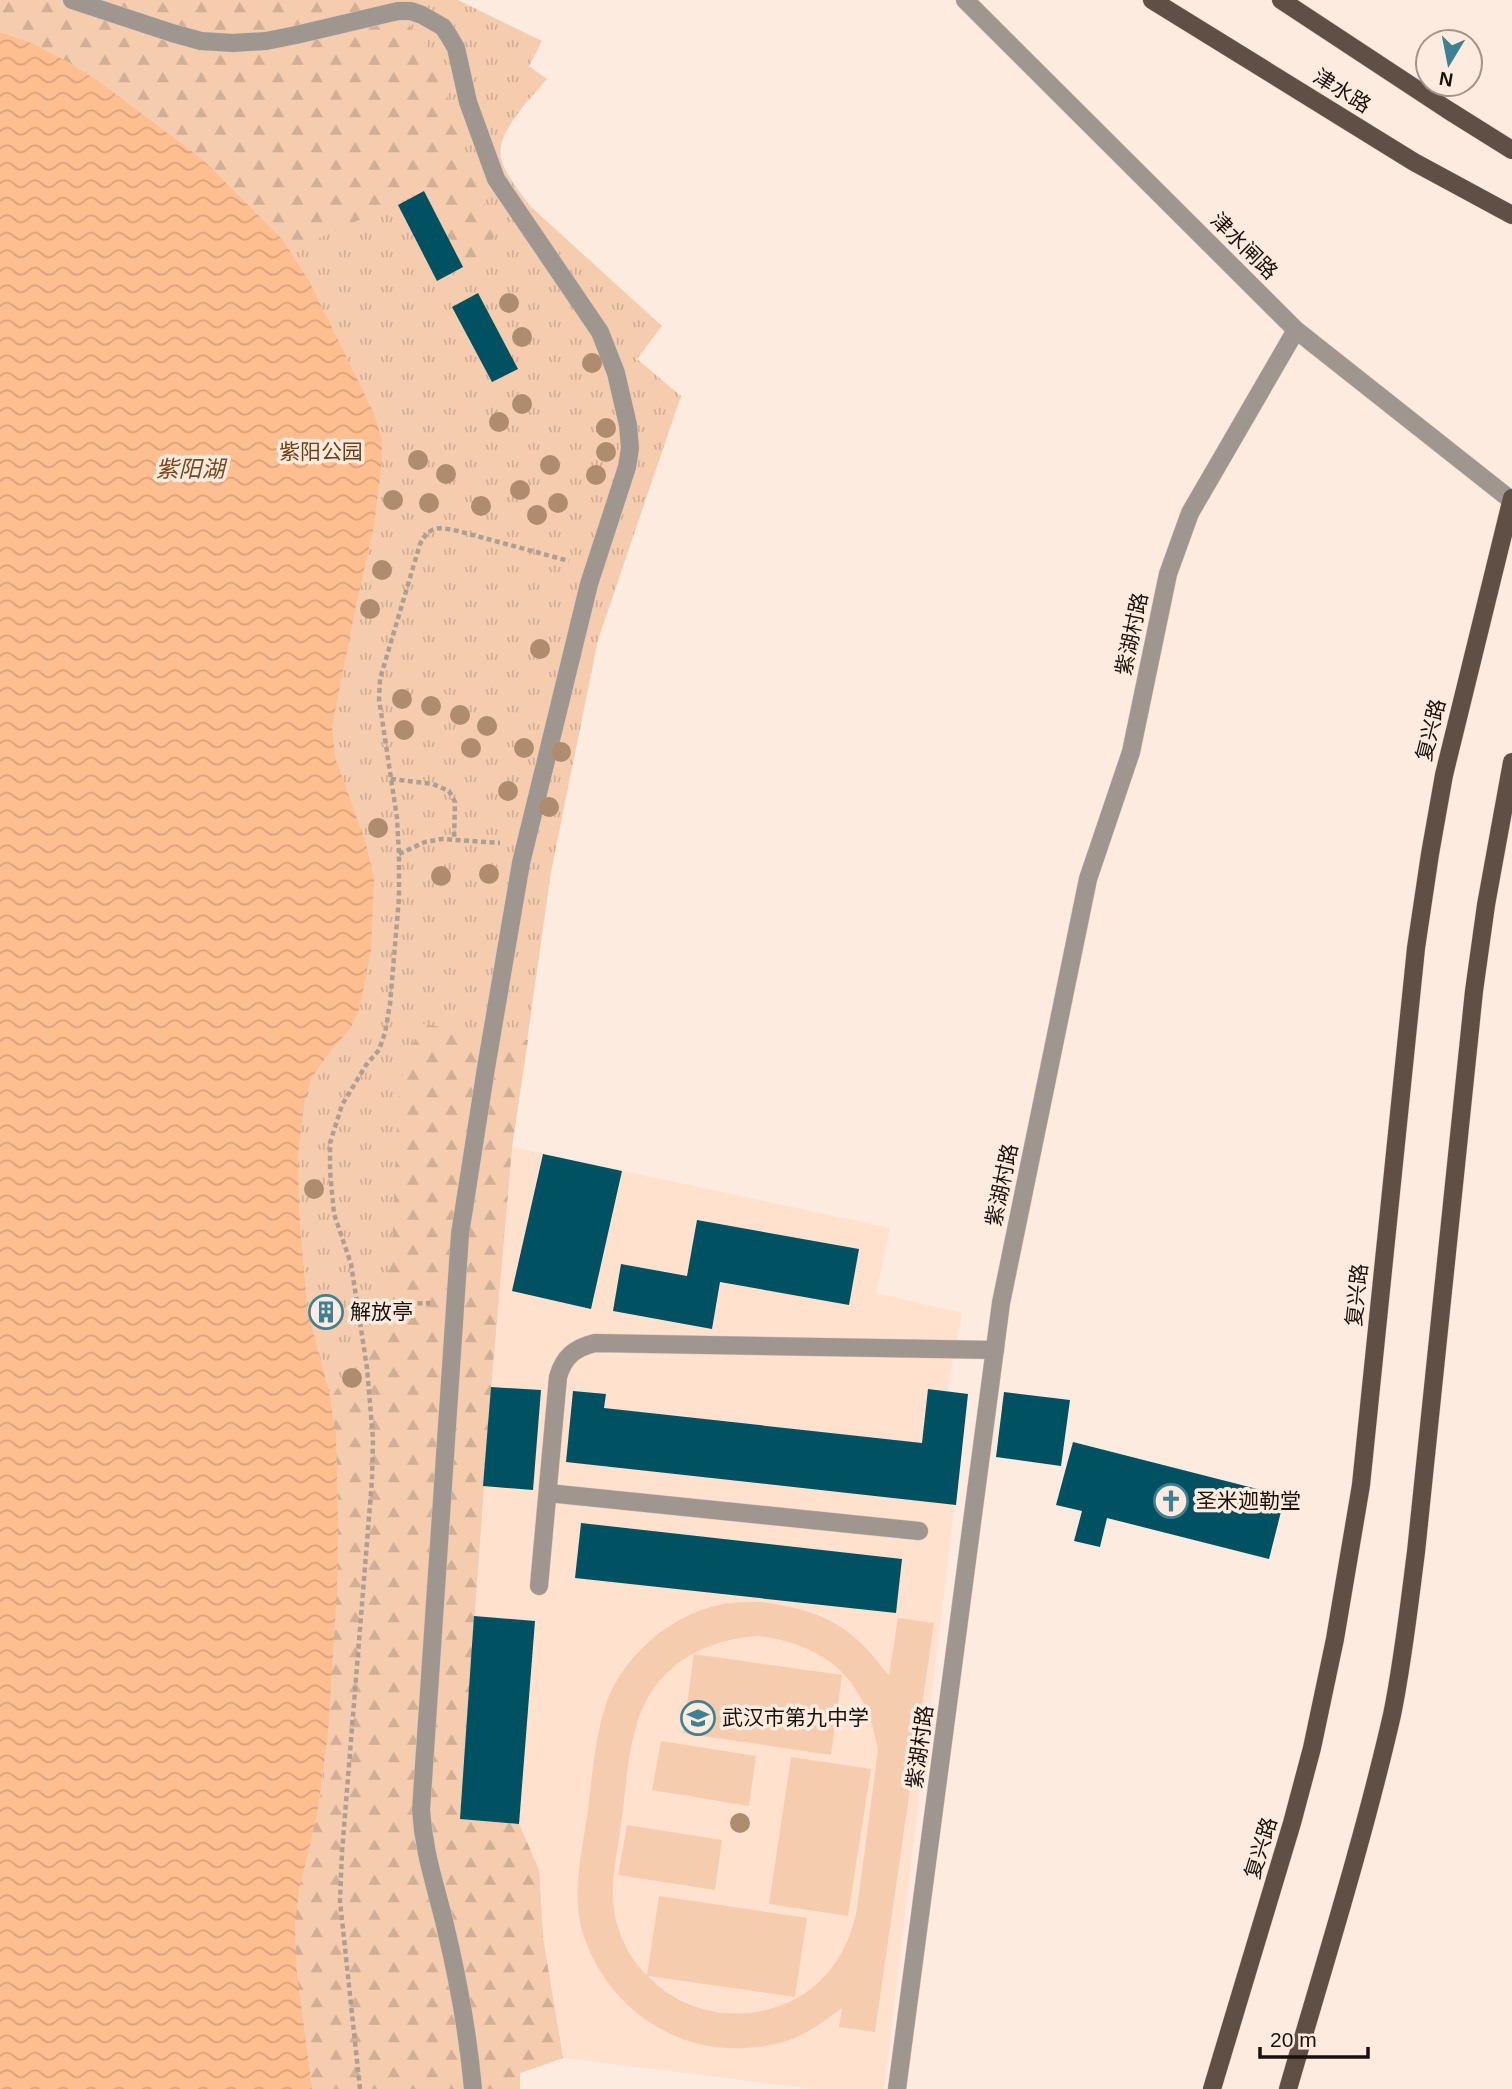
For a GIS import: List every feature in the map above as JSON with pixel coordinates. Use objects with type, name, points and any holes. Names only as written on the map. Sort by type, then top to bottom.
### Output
[{"type":"main road","name":"津水路","points":[[1152,0],[1414,162],[1512,215]]},
{"type":"main road","name":"津水路","points":[[1281,0],[1512,150]]},
{"type":"main road","name":"复兴路","points":[[1212,2089],[1292,1823],[1312,1748],[1335,1639],[1361,1485],[1416,948],[1430,854],[1444,775],[1512,499]]},
{"type":"main road","points":[[1288,2089],[1371,1797],[1392,1713],[1406,1635],[1474,991],[1486,905],[1512,762]]},
{"type":"street","points":[[72,0],[201,41],[265,41],[398,11],[411,11],[443,27],[456,48],[468,102],[496,179],[600,332],[616,373],[628,425],[630,448],[623,481],[594,568],[525,846],[460,1234],[421,1810],[429,1867],[458,1983],[473,2089]]},
{"type":"street","name":"津水闸路","points":[[965,0],[1296,330],[1512,499]]},
{"type":"street","name":"紫湖村路","points":[[897,2089],[1001,1303],[1088,879],[1131,752],[1168,574],[1177,544],[1190,513],[1296,330]]},
{"type":"street","points":[[539,1586],[558,1377],[562,1363],[570,1353],[582,1346],[595,1343],[995,1350]]},
{"type":"street","points":[[548,1493],[919,1531]]},
{"type":"path","points":[[360,2089],[340,1901],[373,1439],[367,1368],[351,1264],[334,1214],[330,1143],[342,1105],[379,1049],[390,1004],[398,911],[399,854],[397,818],[379,699],[380,679],[414,563],[425,534],[433,528],[443,528],[594,568]]},
{"type":"path","points":[[391,779],[433,784],[449,790],[455,802],[454,839]]},
{"type":"path","points":[[399,854],[432,840],[454,839],[525,846]]},
{"type":"path","points":[[358,1306],[456,1303]]},
{"type":"shaded area","name":"武汉市第九中学","points":[[512,1147],[890,1228],[876,1293],[962,1313],[947,1391],[968,1394],[884,2089],[814,2089],[563,2058],[543,1938],[539,1870],[519,1824],[460,1819],[491,1387]]},
{"type":"green space","name":"紫阳公园","points":[[0,0],[458,0],[542,41],[529,66],[547,79],[509,127],[501,148],[503,165],[530,206],[662,326],[637,359],[681,396],[598,640],[551,872],[512,1147],[491,1387],[460,1819],[519,1824],[539,1870],[543,1938],[563,2058],[520,2073],[520,2089],[0,2089]]},
{"type":"green space","points":[[0,0],[400,0],[411,28],[437,62],[468,165],[496,228],[495,235],[484,251],[463,267],[424,191],[290,251],[282,239],[203,160],[101,83],[68,62],[31,43],[0,32]]},
{"type":"green space","points":[[423,1024],[528,1040],[512,1147],[491,1387],[460,1819],[519,1824],[539,1870],[543,1938],[563,2058],[520,2073],[520,2089],[312,2089],[298,1987],[295,1926],[299,1888],[321,1794],[328,1730],[338,1526],[337,1463],[330,1400],[373,1331],[380,1314],[392,1249],[398,1100],[406,1057]]},
{"type":"green space","points":[[756,1602],[801,1610],[834,1623],[862,1644],[889,1676],[898,1618],[934,1623],[875,2032],[839,2027],[842,2008],[809,2031],[785,2042],[752,2048],[719,2047],[693,2042],[669,2033],[627,2004],[609,1984],[584,1937],[578,1908],[578,1877],[598,1734],[605,1707],[624,1670],[653,1638],[689,1615],[729,1603]],"holes":[[[759,1636],[784,1641],[824,1658],[840,1671],[854,1686],[872,1726],[878,1750],[857,1909],[842,1953],[825,1976],[806,1992],[784,2004],[761,2011],[736,2014],[712,2011],[689,2004],[667,1992],[648,1976],[795,1997],[807,1918],[659,1896],[647,1975],[640,1968],[623,1940],[613,1899],[614,1871],[633,1740],[637,1723],[650,1694],[660,1680],[684,1659],[711,1645],[742,1638]]]},
{"type":"green space","points":[[694,1654],[842,1675],[831,1755],[683,1733]]},
{"type":"green space","points":[[661,1741],[756,1756],[749,1806],[652,1790]]},
{"type":"green space","points":[[791,1757],[871,1769],[848,1916],[769,1904]]},
{"type":"green space","points":[[627,1825],[722,1840],[715,1890],[618,1875]]},
{"type":"water","name":"紫阳湖","points":[[0,32],[31,43],[101,83],[203,160],[282,239],[309,281],[374,413],[382,441],[374,526],[332,727],[335,757],[366,844],[374,879],[371,951],[359,1010],[350,1029],[312,1077],[305,1099],[298,1154],[299,1211],[307,1308],[329,1392],[336,1436],[338,1520],[337,1591],[328,1733],[317,1815],[299,1890],[295,1925],[296,1966],[312,2089],[0,2089]]},
{"type":"building","points":[[424,191],[463,267],[437,281],[398,205]]},
{"type":"building","points":[[478,293],[518,369],[492,382],[452,307]]},
{"type":"building","points":[[543,1154],[622,1171],[591,1309],[512,1291]]},
{"type":"building","points":[[697,1220],[859,1249],[849,1305],[720,1282],[712,1329],[613,1311],[621,1264],[687,1276]]},
{"type":"building","name":"解放亭","points":[[316,1299],[339,1302],[336,1326],[313,1322]]},
{"type":"building","points":[[491,1387],[541,1390],[533,1490],[483,1486]]},
{"type":"building","points":[[928,1389],[968,1394],[956,1505],[566,1462],[573,1391],[606,1394],[604,1408],[922,1443]]},
{"type":"building","points":[[1004,1392],[1070,1400],[1061,1466],[996,1457]]},
{"type":"building","name":"圣米迦勒堂","points":[[1073,1442],[1285,1496],[1269,1559],[1107,1518],[1100,1547],[1074,1541],[1082,1511],[1056,1505]]},
{"type":"building","points":[[581,1523],[902,1559],[896,1613],[575,1578]]},
{"type":"building","points":[[474,1616],[535,1621],[519,1824],[460,1819]]},
{"type":"place","name":"解放亭","points":[[326,1312]]},
{"type":"place","name":"圣米迦勒堂","points":[[1171,1501]]},
{"type":"place","name":"武汉市第九中学","points":[[698,1718]]}]
